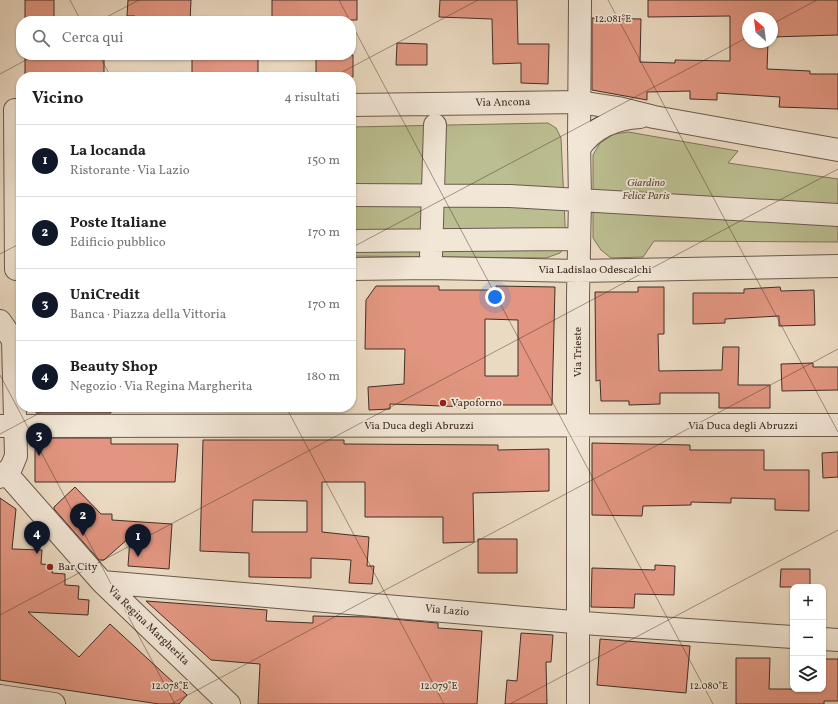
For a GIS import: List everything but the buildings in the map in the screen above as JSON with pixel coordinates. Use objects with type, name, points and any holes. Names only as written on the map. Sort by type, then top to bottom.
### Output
[{"type":"street","name":"Via Trieste","points":[[578,704],[578,271],[580,200],[580,0]]},
{"type":"street","name":"Via Ancona","points":[[356,105],[579,102],[618,108],[654,117],[838,150]]},
{"type":"street","points":[[12,111],[16,166]]},
{"type":"street","name":"Via Ancona","points":[[579,149],[594,133],[612,122],[630,118],[654,117]]},
{"type":"street","points":[[430,268],[433,240],[436,125]]},
{"type":"street","points":[[356,195],[510,196],[838,215]]},
{"type":"street","points":[[12,269],[16,218]]},
{"type":"street","points":[[356,241],[572,239]]},
{"type":"street","name":"Via Ladislao Odescalchi","points":[[356,269],[430,268],[578,271],[838,266]]},
{"type":"street","points":[[0,321],[16,331]]},
{"type":"street","points":[[3,475],[14,464],[16,456],[8,426],[16,342]]},
{"type":"street","name":"Via Duca degli Abruzzi","points":[[8,426],[838,425]]},
{"type":"street","name":"Via Regina Margherita","points":[[3,475],[102,582],[229,704]]},
{"type":"street","name":"Via Lazio","points":[[102,582],[578,622],[790,637]]},
{"type":"street","points":[[826,639],[838,640]]},
{"type":"street","points":[[0,696],[54,704]]},
{"type":"green space","points":[[548,123],[556,128],[561,138],[566,245],[560,253],[546,258],[356,256],[356,127]]},
{"type":"green space","name":"Giardino Felice Paris","points":[[628,132],[738,151],[728,163],[838,179],[838,242],[654,241],[643,257],[611,258],[601,250],[593,238],[593,155],[600,143],[614,134]]},
{"type":"place","name":"Vapoforno","points":[[443,403]]},
{"type":"place","name":"UniCredit","points":[[39,456]]},
{"type":"place","name":"Poste Italiane","points":[[83,536]]},
{"type":"place","name":"Beauty Shop","points":[[37,554]]},
{"type":"place","name":"La locanda","points":[[138,557]]},
{"type":"place","name":"Bar City","points":[[50,567]]}]
